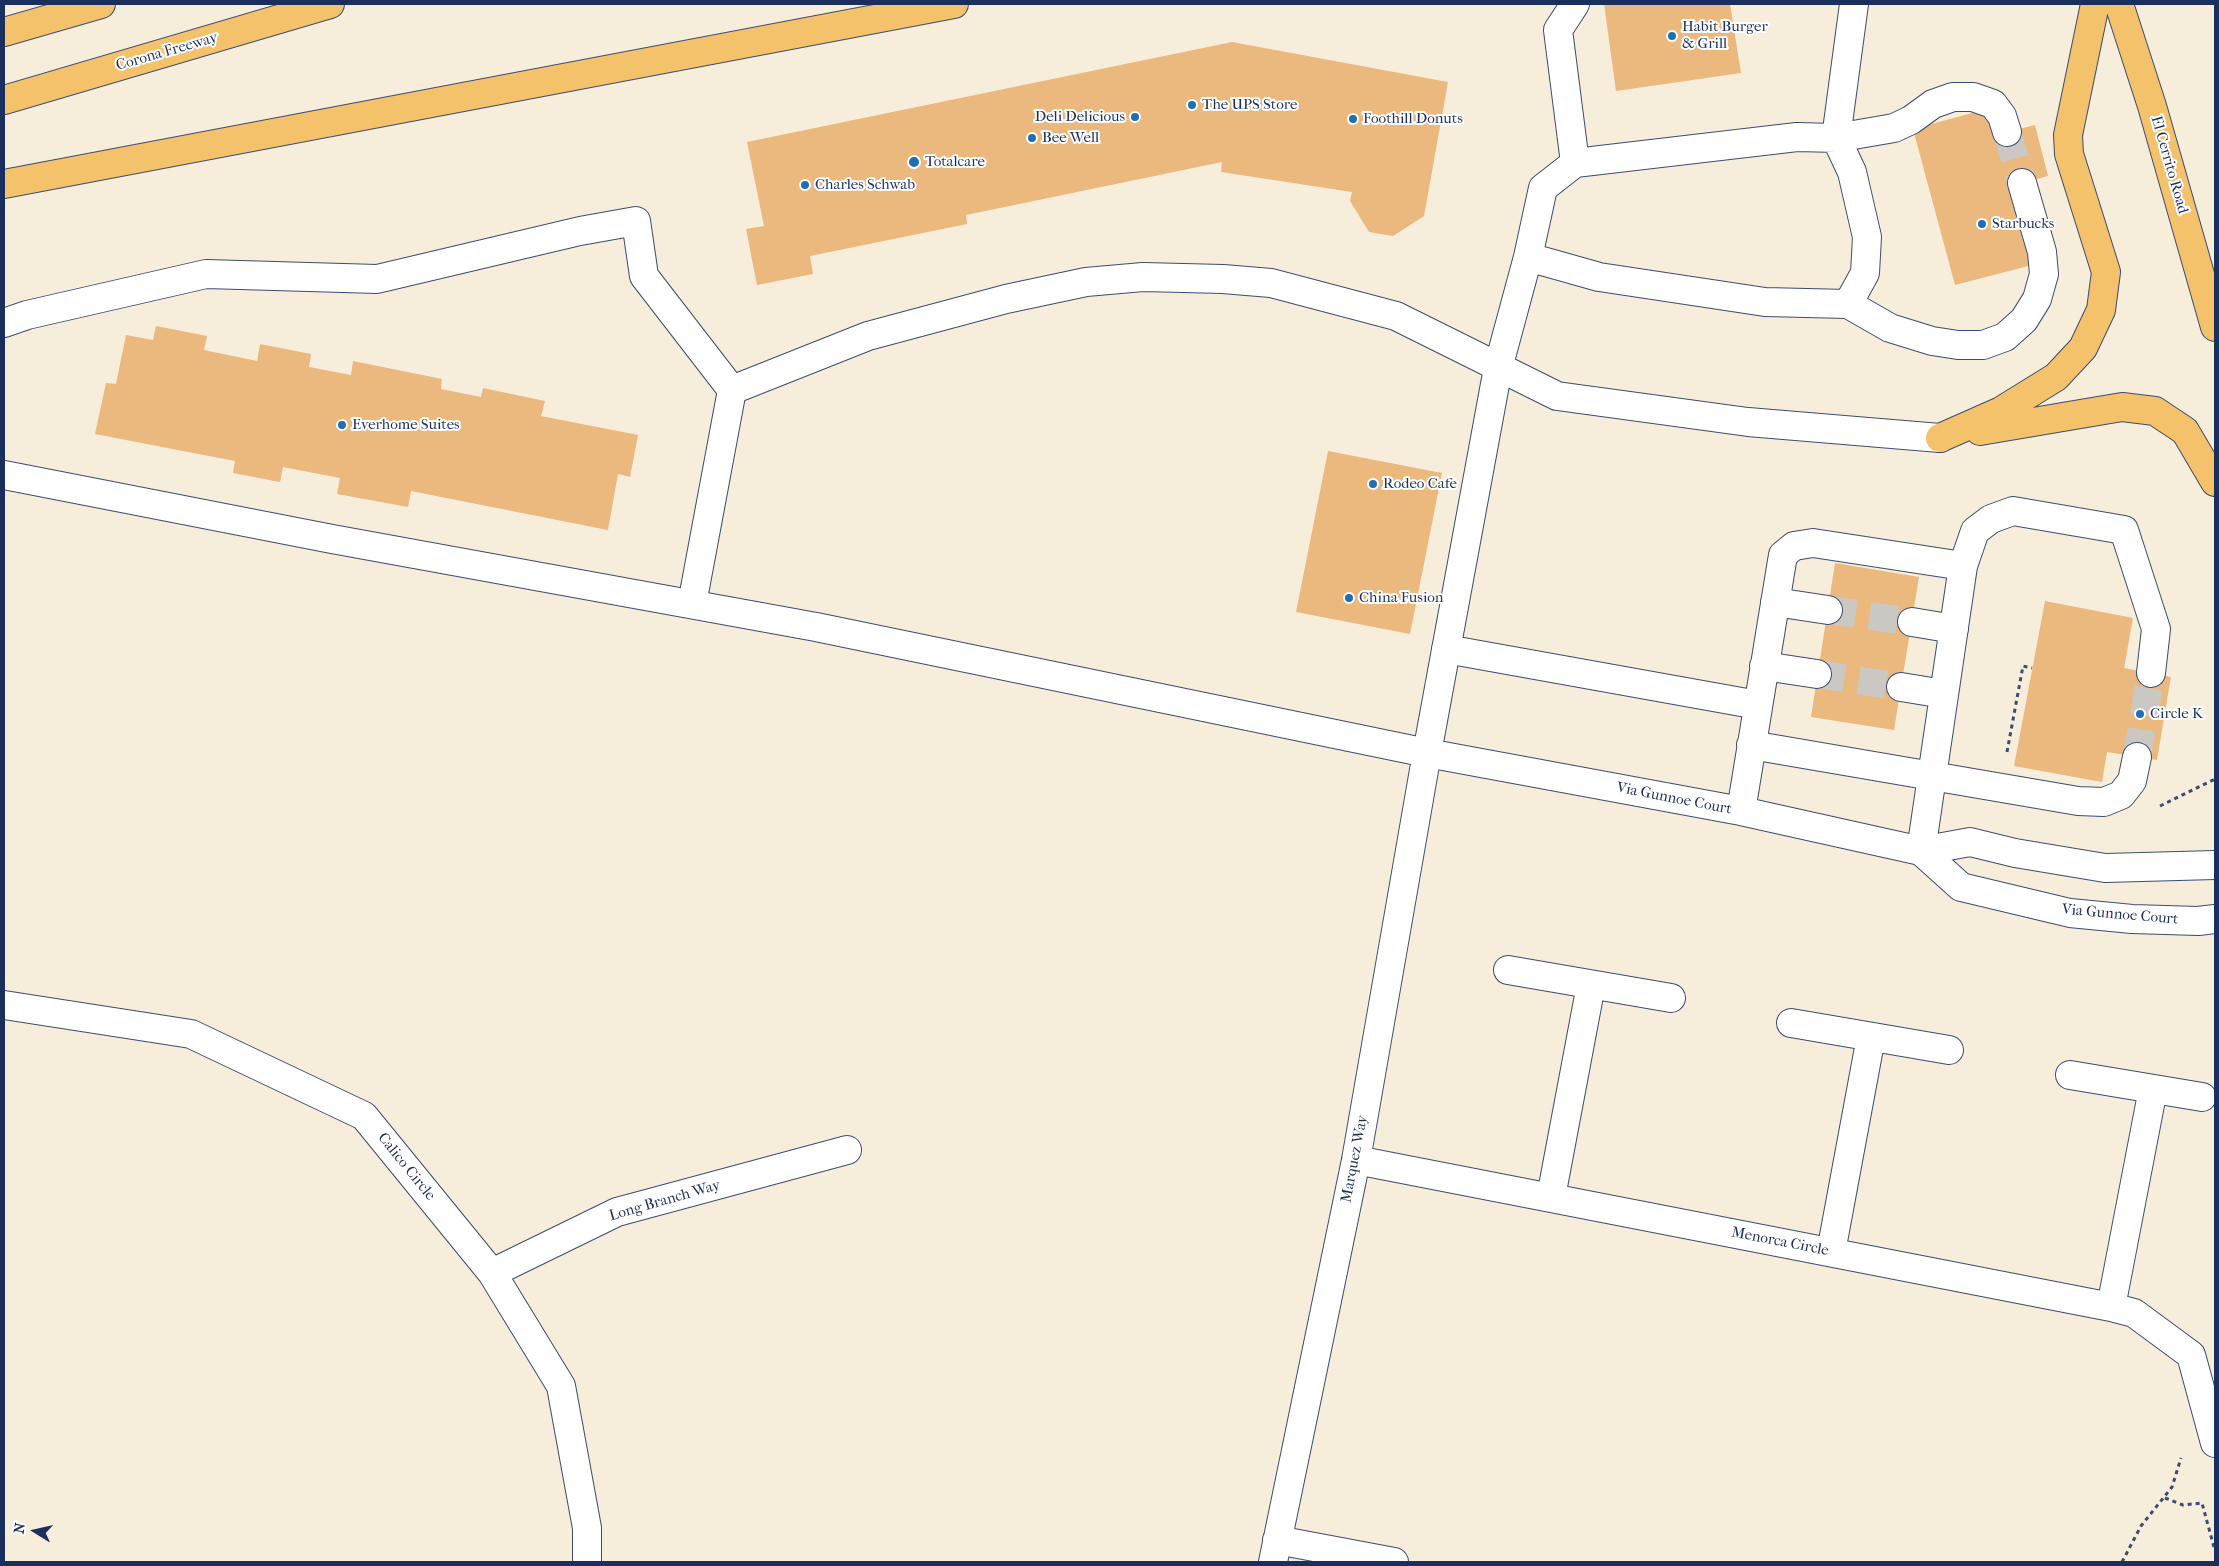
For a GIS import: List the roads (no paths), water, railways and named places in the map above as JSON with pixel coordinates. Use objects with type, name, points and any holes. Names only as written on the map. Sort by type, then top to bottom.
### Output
[{"type":"main road","points":[[4,32],[101,4]]},
{"type":"main road","name":"Corona Freeway","points":[[4,100],[330,4]]},
{"type":"main road","points":[[4,184],[954,4]]},
{"type":"main road","points":[[1940,438],[2000,411],[2056,376],[2083,348],[2101,310],[2106,272],[2070,154],[2068,135],[2095,4]]},
{"type":"main road","name":"El Cerrito Road","points":[[2119,4],[2152,106],[2215,328]]},
{"type":"main road","points":[[1940,438],[2122,407],[2155,411],[2185,431],[2215,482]]},
{"type":"street","points":[[1575,4],[1558,30],[1575,163],[1796,137],[1836,138],[1894,128],[1911,120],[1934,104],[1953,97],[1973,97],[1994,104],[2002,116],[2007,132]]},
{"type":"street","points":[[1848,304],[1865,273],[1867,237],[1852,172],[1836,138],[1854,4]]},
{"type":"street","name":"Marquez Way","points":[[1275,1551],[1356,1160],[1403,880],[1498,368],[1528,257],[1543,188],[1575,163]]},
{"type":"street","points":[[1528,257],[1599,277],[1765,302],[1848,304],[1890,328],[1932,341],[1958,345],[1983,345],[2005,337],[2024,320],[2037,299],[2044,274],[2042,252],[2022,183]]},
{"type":"street","points":[[4,323],[26,314],[206,274],[377,279],[580,231],[636,222],[644,276],[732,390],[692,604]]},
{"type":"street","points":[[732,390],[868,336],[1006,299],[1086,282],[1143,277],[1223,278],[1272,284],[1396,316],[1558,396],[1748,422],[1940,438]]},
{"type":"street","name":"Via Gunnoe Court","points":[[4,475],[332,539],[816,627],[1427,753],[1741,812],[1921,852],[1970,842],[2015,853],[2105,868],[2215,865]]},
{"type":"street","points":[[1921,852],[1963,566],[1975,531],[1991,519],[2013,511],[2124,530],[2156,629],[2151,673]]},
{"type":"street","points":[[1741,812],[1750,745],[1783,554],[1794,546],[1813,543],[1963,566]]},
{"type":"street","points":[[1775,602],[1828,610]]},
{"type":"street","points":[[1912,622],[1954,629]]},
{"type":"street","points":[[1446,649],[1758,705]]},
{"type":"street","points":[[1764,666],[1817,674]]},
{"type":"street","points":[[1901,687],[1944,694]]},
{"type":"street","points":[[1750,745],[2078,801],[2104,802],[2121,795],[2132,781],[2137,757]]},
{"type":"street","name":"Via Gunnoe Court","points":[[1921,852],[1961,887],[2070,913],[2198,921],[2215,919]]},
{"type":"street","points":[[1508,970],[1671,998]]},
{"type":"street","points":[[1551,1197],[1591,985]]},
{"type":"street","name":"Calico Circle","points":[[4,1005],[190,1034],[364,1116],[492,1273],[561,1386],[587,1528],[587,1562]]},
{"type":"street","points":[[1791,1023],[1949,1050]]},
{"type":"street","points":[[1831,1252],[1871,1037]]},
{"type":"street","points":[[2070,1075],[2202,1098]]},
{"type":"street","points":[[2111,1307],[2153,1089]]},
{"type":"street","name":"Long Branch Way","points":[[492,1273],[617,1212],[847,1150]]},
{"type":"street","name":"Menorca Circle","points":[[1356,1160],[2134,1313],[2191,1355],[2215,1443]]},
{"type":"street","points":[[1275,1551],[1394,1562]]},
{"type":"tunnel","points":[[2007,132],[2022,183]]},
{"type":"tunnel","points":[[1828,610],[1912,622]]},
{"type":"tunnel","points":[[2137,757],[2151,673]]},
{"type":"tunnel","points":[[1817,674],[1901,687]]},
{"type":"place","name":"Habit Burger & Grill","points":[[1672,36]]},
{"type":"place","name":"The UPS Store","points":[[1192,105]]},
{"type":"place","name":"Deli Delicious","points":[[1135,117]]},
{"type":"place","name":"Foothill Donuts","points":[[1353,119]]},
{"type":"place","name":"Bee Well","points":[[1032,138]]},
{"type":"place","name":"Totalcare","points":[[914,162]]},
{"type":"place","name":"Charles Schwab","points":[[805,185]]},
{"type":"place","name":"Starbucks","points":[[1982,224]]},
{"type":"place","name":"Everhome Suites","points":[[342,425]]},
{"type":"place","name":"Rodeo Cafe","points":[[1373,484]]},
{"type":"place","name":"China Fusion","points":[[1349,598]]},
{"type":"place","name":"Circle K","points":[[2140,714]]}]
